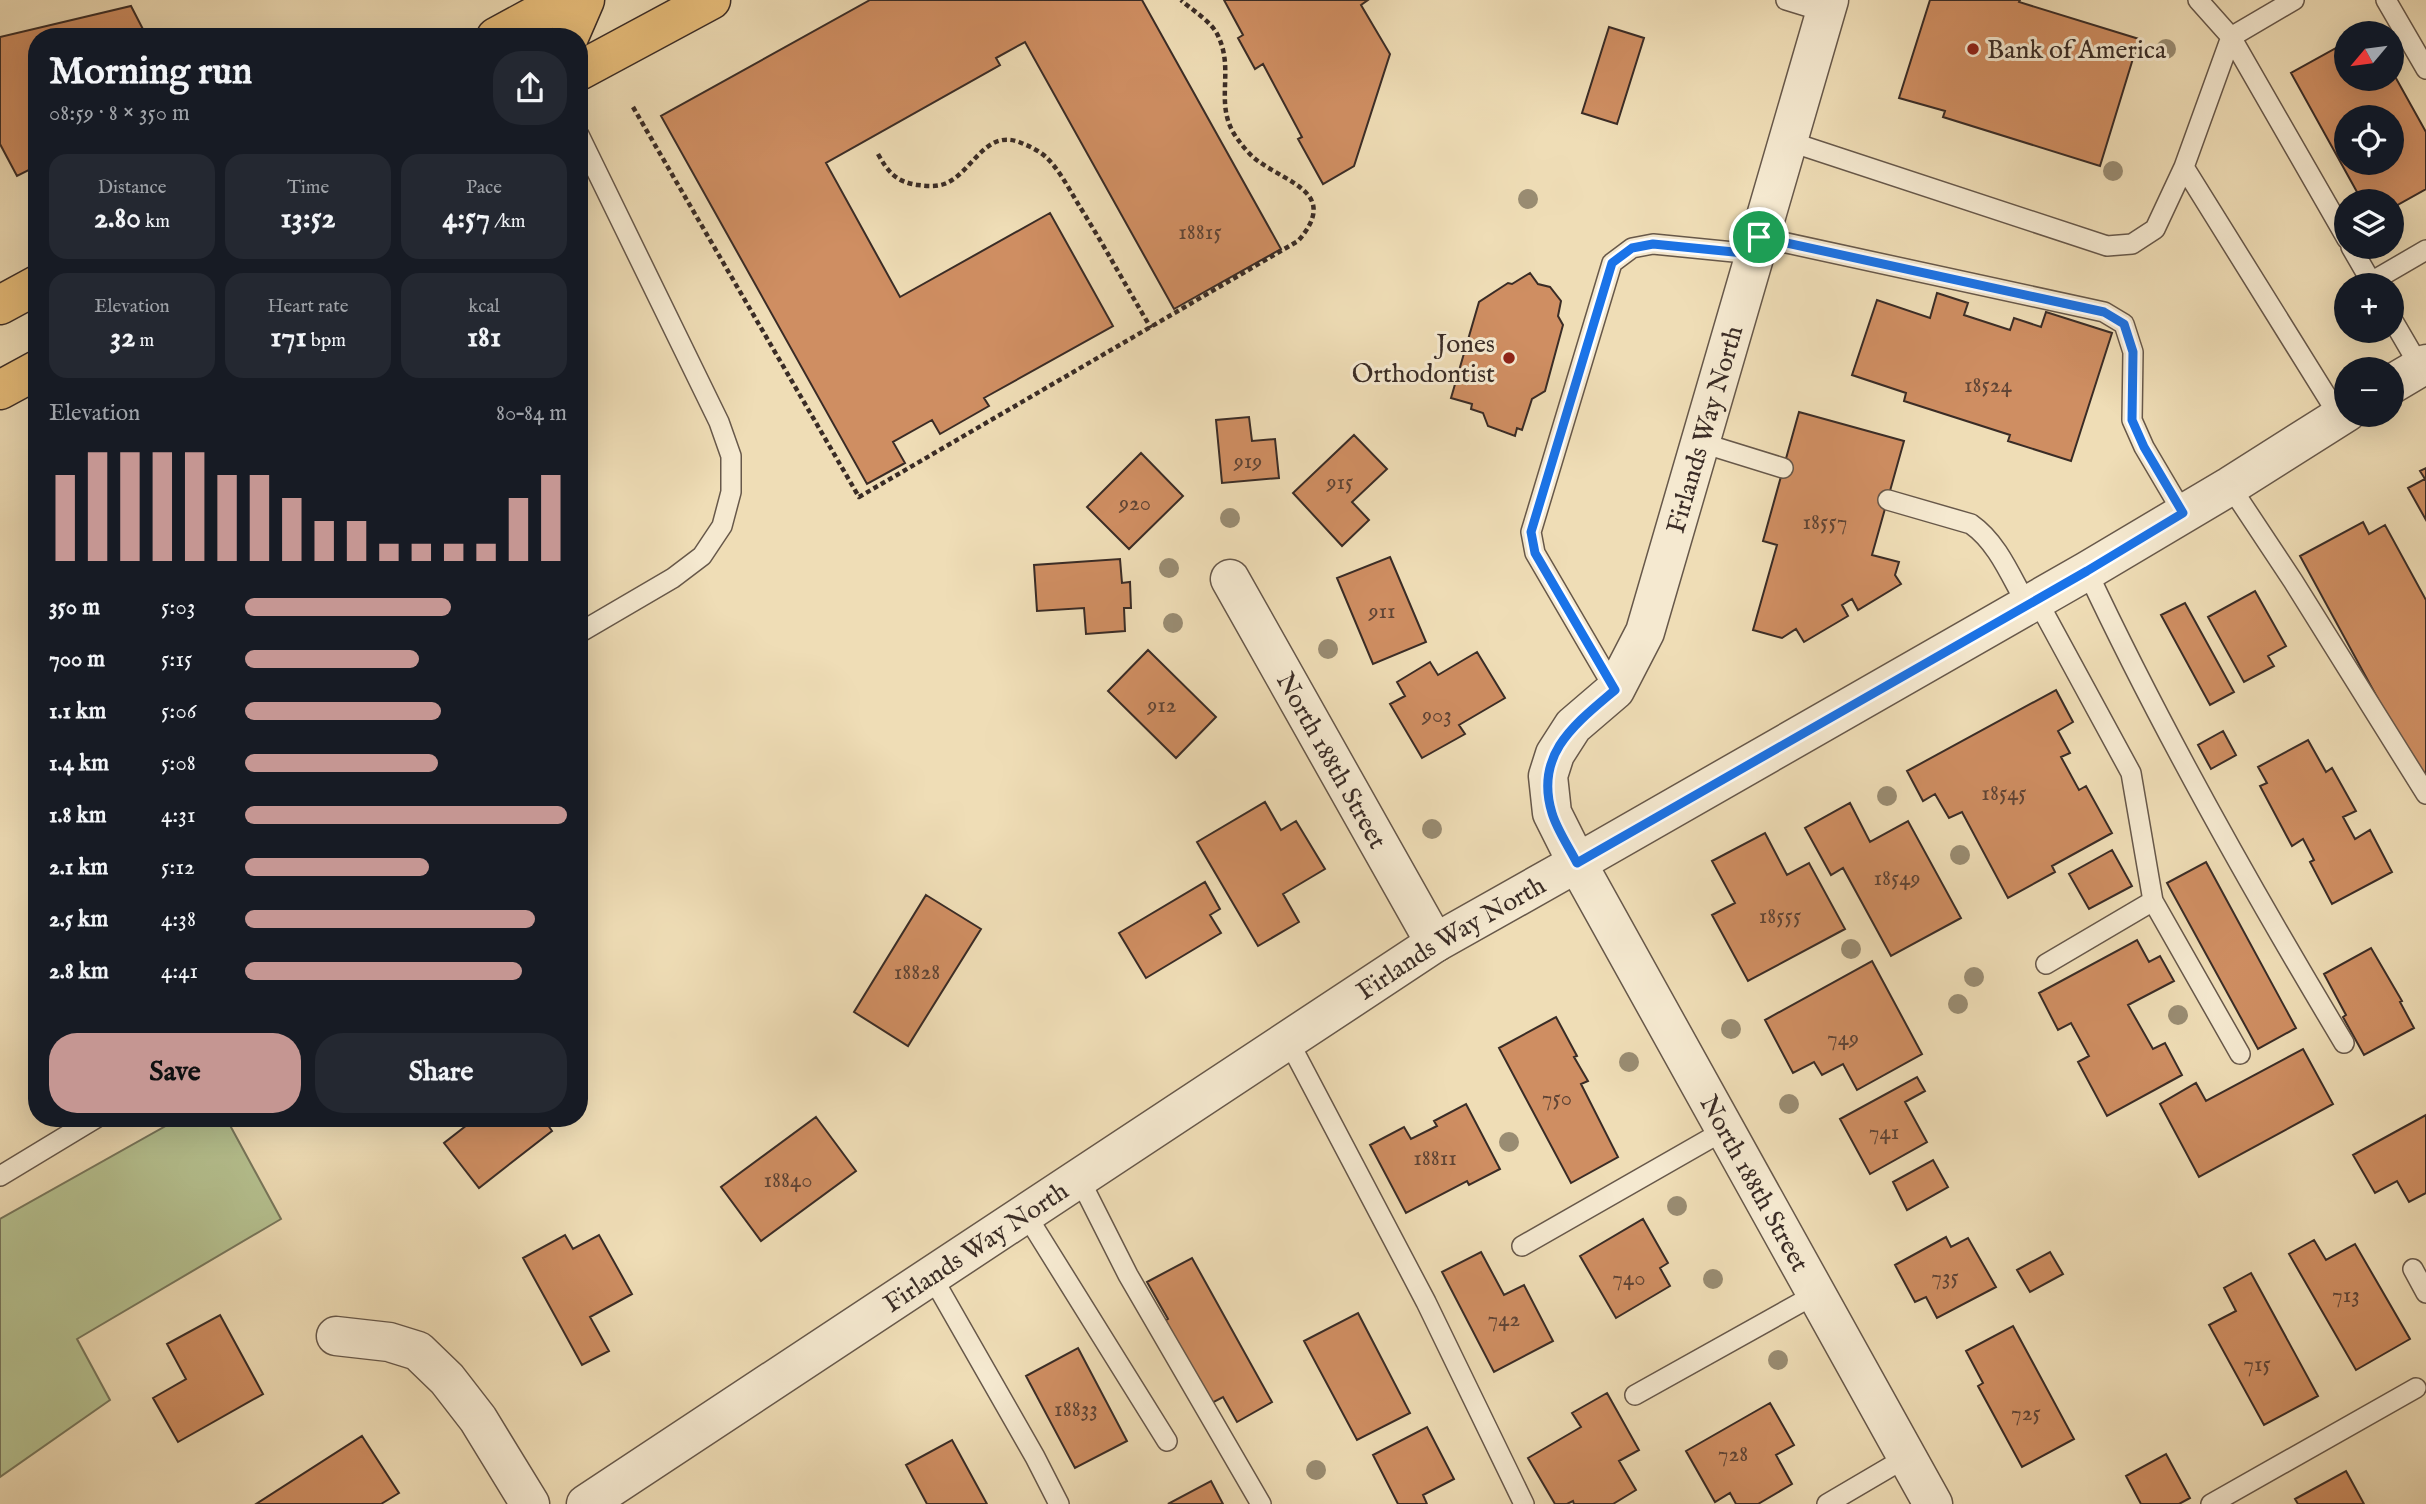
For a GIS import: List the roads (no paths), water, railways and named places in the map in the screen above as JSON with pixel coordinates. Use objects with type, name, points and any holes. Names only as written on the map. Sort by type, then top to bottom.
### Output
[{"type":"main road","points":[[513,28],[564,0]]},
{"type":"main road","points":[[573,28],[585,0]]},
{"type":"main road","points":[[588,66],[711,0]]},
{"type":"main road","points":[[0,305],[28,290]]},
{"type":"main road","points":[[0,390],[28,375]]},
{"type":"street","name":"Firlands Way North","points":[[586,1504],[1435,943],[1577,863],[1552,813],[1548,776],[1555,754],[1573,726],[1615,690],[1645,632],[1827,6]]},
{"type":"street","points":[[1577,863],[2087,571],[2231,486],[2334,420]]},
{"type":"street","name":"North 188th Street","points":[[1230,579],[1435,943]]},
{"type":"street","name":"North 188th Street","points":[[1577,863],[1933,1504]]},
{"type":"street","points":[[336,1336],[389,1342],[418,1351],[447,1379],[478,1419],[530,1504]]},
{"type":"lane","points":[[1786,0],[1827,6]]},
{"type":"lane","points":[[2198,0],[2231,37],[2334,216]]},
{"type":"lane","points":[[1788,141],[2107,246],[2132,244],[2155,229],[2184,167],[2231,37],[2294,0]]},
{"type":"lane","points":[[2386,0],[2426,69]]},
{"type":"lane","points":[[588,153],[719,422],[731,456],[732,492],[722,526],[702,556],[673,578],[588,628]]},
{"type":"lane","points":[[2184,167],[2334,400]]},
{"type":"lane","points":[[1615,690],[1535,553],[1531,532],[1612,263],[1632,248],[1653,244],[1756,246],[2104,312],[2124,324],[2133,352],[2132,420],[2144,447],[2183,513]]},
{"type":"lane","points":[[2389,273],[2426,250]]},
{"type":"lane","points":[[2402,343],[2413,372]]},
{"type":"lane","points":[[1699,442],[1783,468]]},
{"type":"lane","points":[[2231,486],[2426,793]]},
{"type":"lane","points":[[1888,500],[1972,524],[1983,532],[2032,602],[2131,773],[2153,901],[2240,1054]]},
{"type":"lane","points":[[2087,571],[2123,648],[2260,904],[2344,1043]]},
{"type":"lane","points":[[2046,964],[2153,901]]},
{"type":"lane","points":[[1288,1040],[1426,1302],[1524,1504]]},
{"type":"lane","points":[[0,1176],[81,1127]]},
{"type":"lane","points":[[1522,1247],[1725,1130]]},
{"type":"lane","points":[[1079,1178],[1128,1275],[1261,1504]]},
{"type":"lane","points":[[1025,1213],[1167,1441]]},
{"type":"lane","points":[[2413,1269],[2426,1293]]},
{"type":"lane","points":[[931,1275],[1059,1504]]},
{"type":"lane","points":[[1635,1395],[1816,1294]]},
{"type":"lane","points":[[2211,1504],[2417,1388]]},
{"type":"lane","points":[[1827,1504],[1907,1457]]},
{"type":"place","name":"Bank of America","points":[[1973,49]]},
{"type":"place","name":"Jones Orthodontist","points":[[1509,358]]}]
